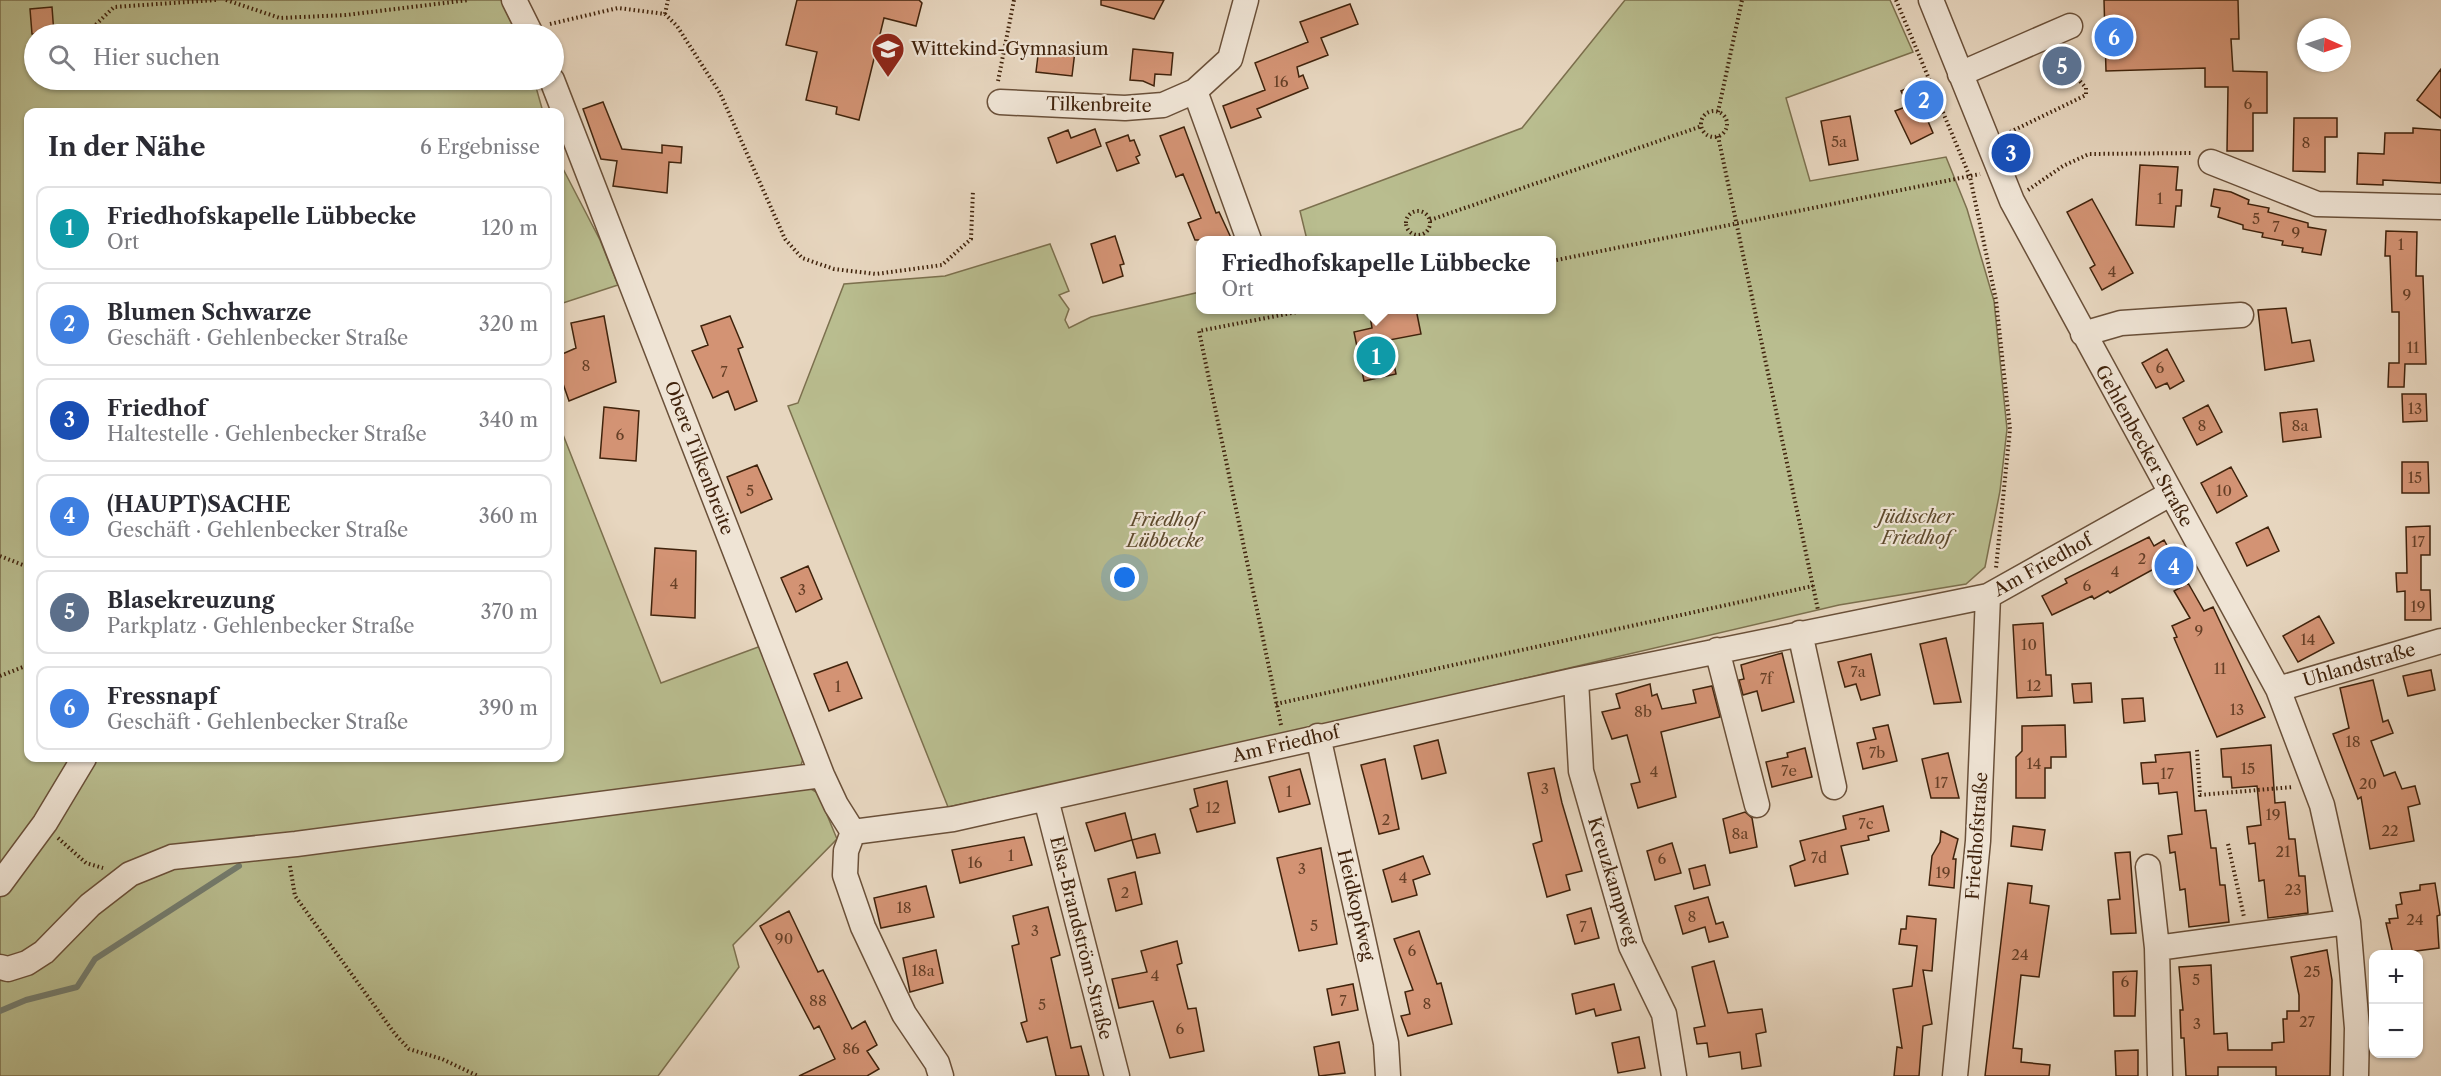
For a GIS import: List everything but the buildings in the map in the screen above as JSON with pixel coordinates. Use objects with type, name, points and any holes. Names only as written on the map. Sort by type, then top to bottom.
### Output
[{"type":"street","points":[[514,0],[526,24]]},
{"type":"street","name":"Tilkenbreite","points":[[1000,102],[1125,108],[1163,105],[1195,91],[1230,59],[1246,0]]},
{"type":"street","name":"Gehlenbecker Straße","points":[[1930,0],[2012,201],[2278,689],[2322,805],[2348,921],[2357,1028],[2356,1076]]},
{"type":"street","points":[[1960,74],[2070,26]]},
{"type":"street","name":"Obere Tilkenbreite","points":[[556,90],[563,108]]},
{"type":"street","points":[[1195,91],[1248,236]]},
{"type":"street","name":"Obere Tilkenbreite","points":[[564,111],[822,775],[836,805],[853,832]]},
{"type":"street","points":[[2211,162],[2317,204],[2441,207]]},
{"type":"street","points":[[2083,334],[2121,323],[2241,315]]},
{"type":"street","name":"Am Friedhof","points":[[853,832],[953,819],[1576,680],[1990,595],[2170,494]]},
{"type":"street","name":"Friedhofstraße","points":[[1955,1076],[1978,841],[1990,595]]},
{"type":"street","points":[[1811,631],[1834,787]]},
{"type":"street","name":"Uhlandstraße","points":[[2278,689],[2441,641]]},
{"type":"street","points":[[1717,650],[1757,805]]},
{"type":"street","name":"Kreuzkampweg","points":[[1576,680],[1581,771],[1631,946],[1664,1014],[1674,1076]]},
{"type":"street","name":"Heidkopfweg","points":[[1317,736],[1386,1043],[1388,1076]]},
{"type":"street","points":[[0,884],[45,823],[82,762]]},
{"type":"street","points":[[0,967],[8,969],[27,963],[44,952],[90,906],[130,874],[172,857],[296,844],[822,775]]},
{"type":"street","name":"Elsa-Brandström-Straße","points":[[1046,799],[1117,1076]]},
{"type":"street","points":[[853,832],[846,851],[845,875],[863,927],[904,1014],[937,1063],[941,1076]]},
{"type":"street","points":[[2148,867],[2157,948],[2160,1076]]},
{"type":"street","points":[[2157,948],[2348,921]]},
{"type":"path","points":[[96,24],[114,7],[216,0]]},
{"type":"path","points":[[226,0],[280,18],[346,15],[470,0]]},
{"type":"path","points":[[665,14],[668,0]]},
{"type":"path","points":[[1000,102],[997,79],[1014,0]]},
{"type":"path","points":[[1718,112],[1742,0]]},
{"type":"path","points":[[1896,0],[1970,177],[1996,300],[2010,429],[1990,595]]},
{"type":"path","points":[[557,24],[618,8],[665,14],[677,26],[720,93],[785,239],[802,258],[834,268],[876,274],[942,265],[970,239],[973,190]]},
{"type":"path","points":[[2014,130],[2086,95],[2086,88],[2073,73]]},
{"type":"path","points":[[1718,112],[1725,116],[1727,124],[1725,132],[1718,136],[1709,136],[1702,126],[1706,115],[1718,112]]},
{"type":"path","points":[[1430,220],[1702,126]]},
{"type":"path","points":[[1718,136],[1813,586],[1811,631]]},
{"type":"path","points":[[2012,201],[2062,166],[2089,154],[2200,153],[2211,162]]},
{"type":"path","points":[[1556,260],[1970,177]]},
{"type":"path","points":[[1418,236],[1409,231],[1406,224],[1408,216],[1414,212],[1422,212],[1430,220]]},
{"type":"path","points":[[1423,236],[1428,231],[1430,220]]},
{"type":"path","points":[[1272,314],[1199,331],[1276,704],[1813,586]]},
{"type":"path","points":[[0,556],[24,565]]},
{"type":"path","points":[[0,676],[24,667]]},
{"type":"path","points":[[2197,750],[2200,795],[2314,785]]},
{"type":"path","points":[[45,823],[63,845],[86,863],[130,874]]},
{"type":"path","points":[[296,844],[289,861],[295,896],[385,1023],[409,1049],[442,1059],[478,1076]]},
{"type":"path","points":[[2228,844],[2238,883],[2246,936]]},
{"type":"green space","points":[[0,0],[501,0],[513,24],[24,24],[24,90],[537,90],[542,108],[24,108],[24,762],[564,762],[564,437],[661,683],[761,646],[804,756],[800,768],[809,788],[818,793],[837,839],[733,945],[739,967],[658,1076],[0,1076]]},
{"type":"green space","name":"Friedhof Lübbecke","points":[[1625,0],[1890,0],[1913,52],[1786,98],[1810,181],[1946,157],[1967,209],[1994,301],[2007,429],[2000,491],[1985,567],[1966,584],[1839,605],[1256,741],[948,807],[788,406],[798,403],[844,284],[945,276],[1050,244],[1069,291],[1059,295],[1069,309],[1065,320],[1069,328],[1091,317],[1196,293],[1196,314],[1556,314],[1556,236],[1306,236],[1300,211],[1522,128]]},
{"type":"green space","points":[[564,171],[600,240],[618,285],[564,303]]},
{"type":"waterway","points":[[0,1011],[26,1000],[77,987],[95,959],[239,866]]},
{"type":"place","name":"Fressnapf","points":[[2114,37]]},
{"type":"place","name":"Blasekreuzung","points":[[2062,66]]},
{"type":"place","name":"Wittekind-Gymnasium","points":[[888,78]]},
{"type":"place","name":"Blumen Schwarze","points":[[1924,100]]},
{"type":"place","name":"Friedhof","points":[[2011,153]]},
{"type":"place","name":"Friedhofskapelle Lübbecke","points":[[1376,356]]},
{"type":"place","name":"(HAUPT)SACHE","points":[[2174,566]]},
{"type":"park label","name":"Jüdischer Friedhof","points":[[1916,527]]}]
